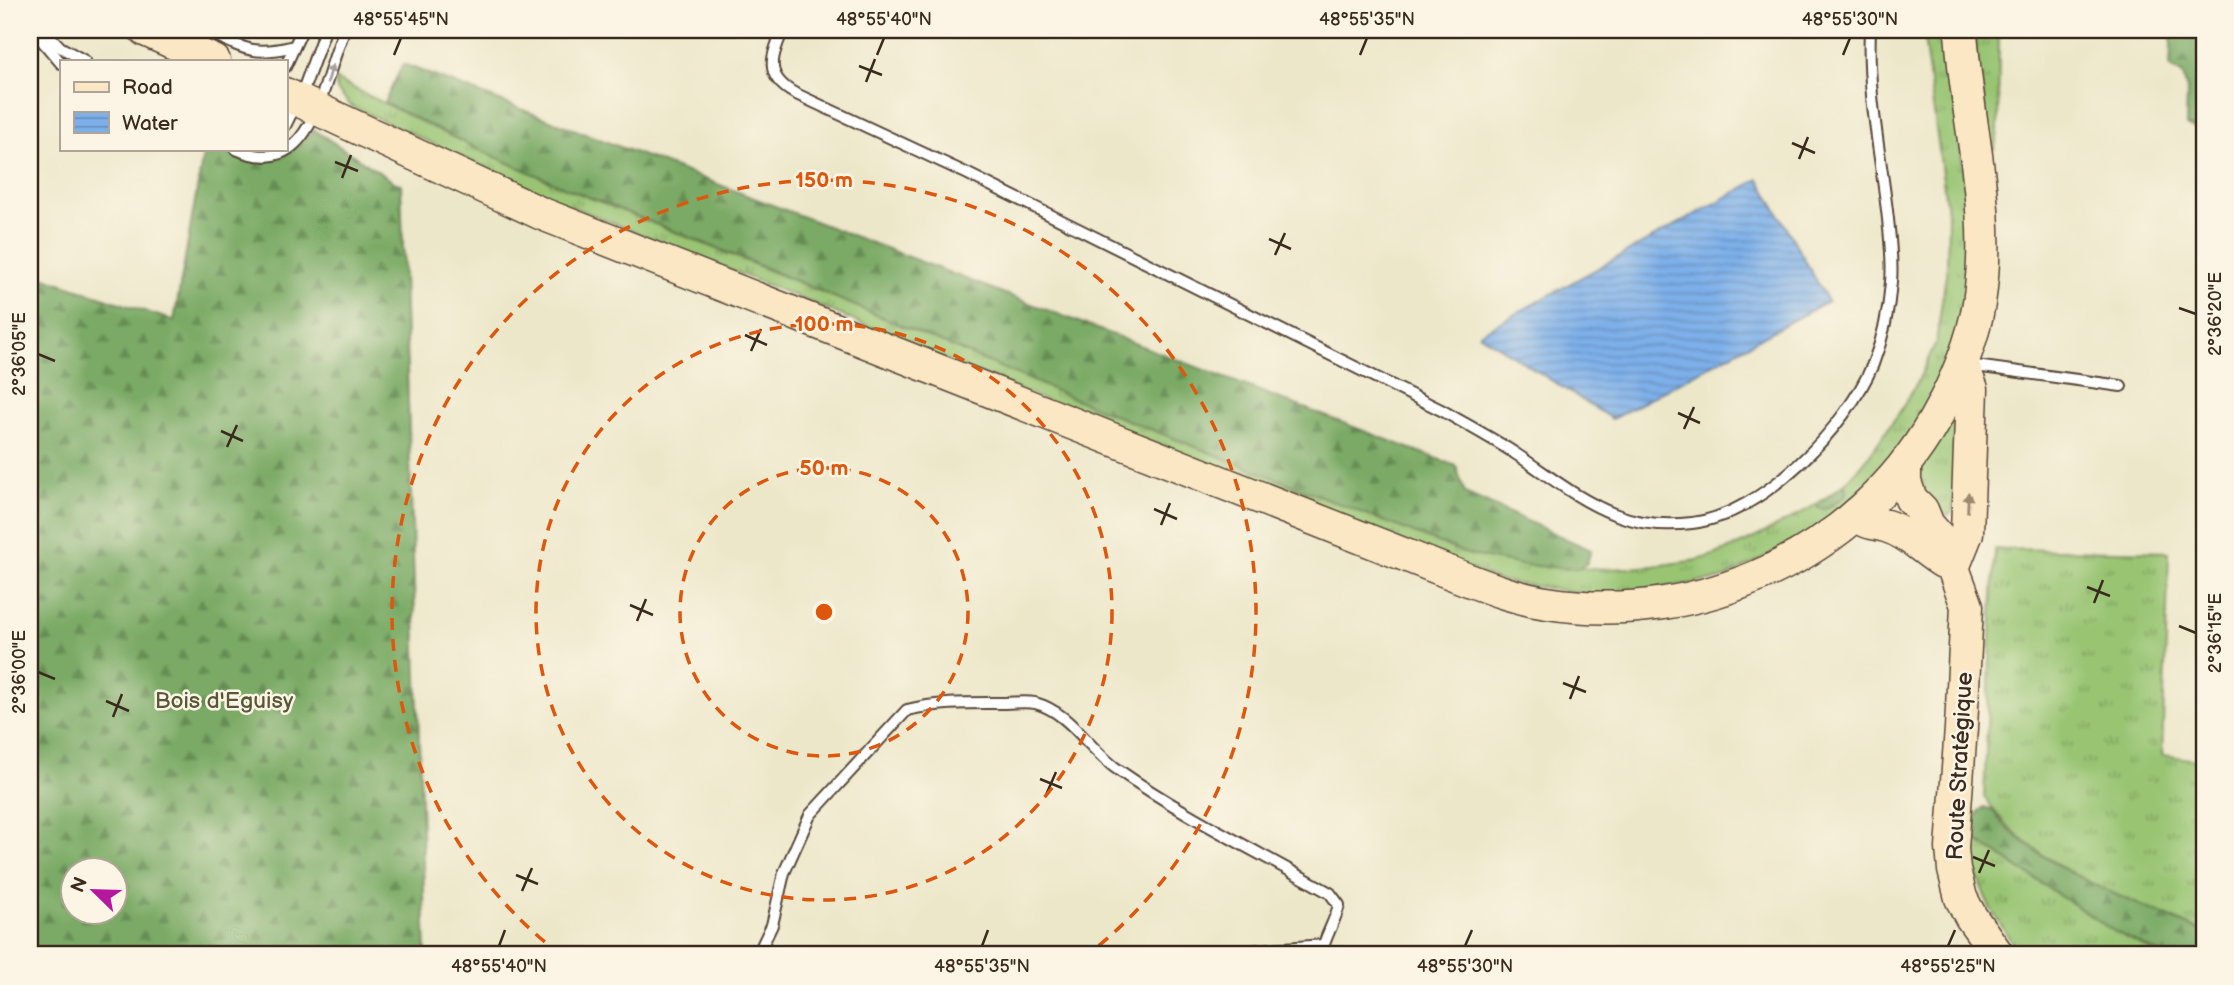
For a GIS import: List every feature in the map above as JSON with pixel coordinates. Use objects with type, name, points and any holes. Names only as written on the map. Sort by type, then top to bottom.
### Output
[{"type":"main road","points":[[145,30],[212,60]]},
{"type":"main road","points":[[296,107],[540,213],[1466,579],[1526,599],[1564,606],[1616,608],[1662,604],[1706,595],[1779,568],[1823,541],[1865,506],[1905,464],[1938,414],[1962,364],[1979,306],[1985,233],[1961,30]]},
{"type":"main road","points":[[1865,506],[1864,522],[1887,526],[1913,538],[1953,568],[1967,533],[1972,389],[1962,364]]},
{"type":"main road","name":"Route Stratégique","points":[[1905,464],[1905,482],[1911,499],[1923,510],[1928,525],[1944,543],[1967,606],[1968,628],[1953,835],[1954,870],[1961,898],[1998,955]]},
{"type":"main road","name":"Route Stratégique","points":[[1865,506],[1887,502],[1913,522],[1928,525]]},
{"type":"lane","points":[[33,30],[60,62]]},
{"type":"lane","points":[[44,30],[60,47],[83,60]]},
{"type":"lane","points":[[205,30],[247,50],[271,52],[294,46]]},
{"type":"lane","points":[[287,62],[302,30]]},
{"type":"lane","points":[[296,107],[325,30]]},
{"type":"lane","points":[[296,107],[327,87],[345,30]]},
{"type":"lane","points":[[783,30],[771,64],[774,76],[782,86],[794,93],[968,174],[1443,411],[1513,452],[1572,493],[1615,515],[1654,524],[1695,523],[1735,510],[1779,481],[1811,454],[1839,420],[1858,393],[1872,365],[1885,325],[1891,281],[1891,255],[1871,93],[1870,30]]},
{"type":"lane","points":[[287,149],[295,144],[309,127],[296,107]]},
{"type":"lane","points":[[239,150],[260,156],[277,155],[285,150]]},
{"type":"lane","points":[[1962,364],[2121,386]]},
{"type":"lane","points":[[743,955],[760,950],[772,925],[784,873],[810,814],[907,710],[955,703],[1033,702],[1060,714],[1090,747],[1116,769],[1187,813],[1330,893],[1339,905],[1335,922],[1322,950],[1198,955]]},
{"type":"green space","points":[[1923,30],[1948,30],[1973,263],[1960,327],[1936,388],[1905,442],[1847,506],[1808,535],[1722,579],[1603,596],[1500,581],[960,366],[815,304],[548,197],[351,106],[337,90],[335,79],[475,148],[566,188],[1467,554],[1542,566],[1593,569],[1644,567],[1701,559],[1746,542],[1817,504],[1818,507],[1831,506],[1845,496],[1847,489],[1843,485],[1863,464],[1901,410],[1936,342],[1947,268],[1948,218]]},
{"type":"green space","points":[[1973,30],[1999,30],[1998,133],[1994,149],[1991,148]]},
{"type":"green space","points":[[2172,30],[2204,30],[2204,211],[2199,204],[2201,139],[2196,129],[2186,125],[2187,90],[2183,75],[2170,67]]},
{"type":"green space","points":[[403,64],[1456,466],[1465,493],[1591,550],[1587,563],[1578,569],[1522,565],[1467,554],[1099,409],[751,262],[566,188],[475,148],[384,103]]},
{"type":"green space","name":"Bois d'Eguisy","points":[[314,130],[401,184],[426,955],[30,955],[30,273],[174,321],[204,150],[221,151],[258,160],[285,155]]},
{"type":"green space","points":[[1959,407],[1953,510],[1949,516],[1934,509],[1917,478],[1919,467]]},
{"type":"green space","points":[[1843,485],[1847,489],[1845,496],[1825,509],[1818,508],[1817,504]]},
{"type":"green space","points":[[1995,549],[2169,552],[2162,755],[2204,761],[2204,932],[2113,894],[2055,863],[2028,844],[1984,797]]},
{"type":"green space","points":[[1984,808],[1992,810],[2010,830],[2060,867],[2120,897],[2204,932],[2204,955],[2163,955],[2115,932],[1975,839],[1973,825],[1979,811]]},
{"type":"green space","points":[[1974,839],[2115,932],[2163,955],[2020,955],[1989,906],[1975,871]]},
{"type":"water","points":[[1759,179],[1828,301],[1612,419],[1479,334]]}]
